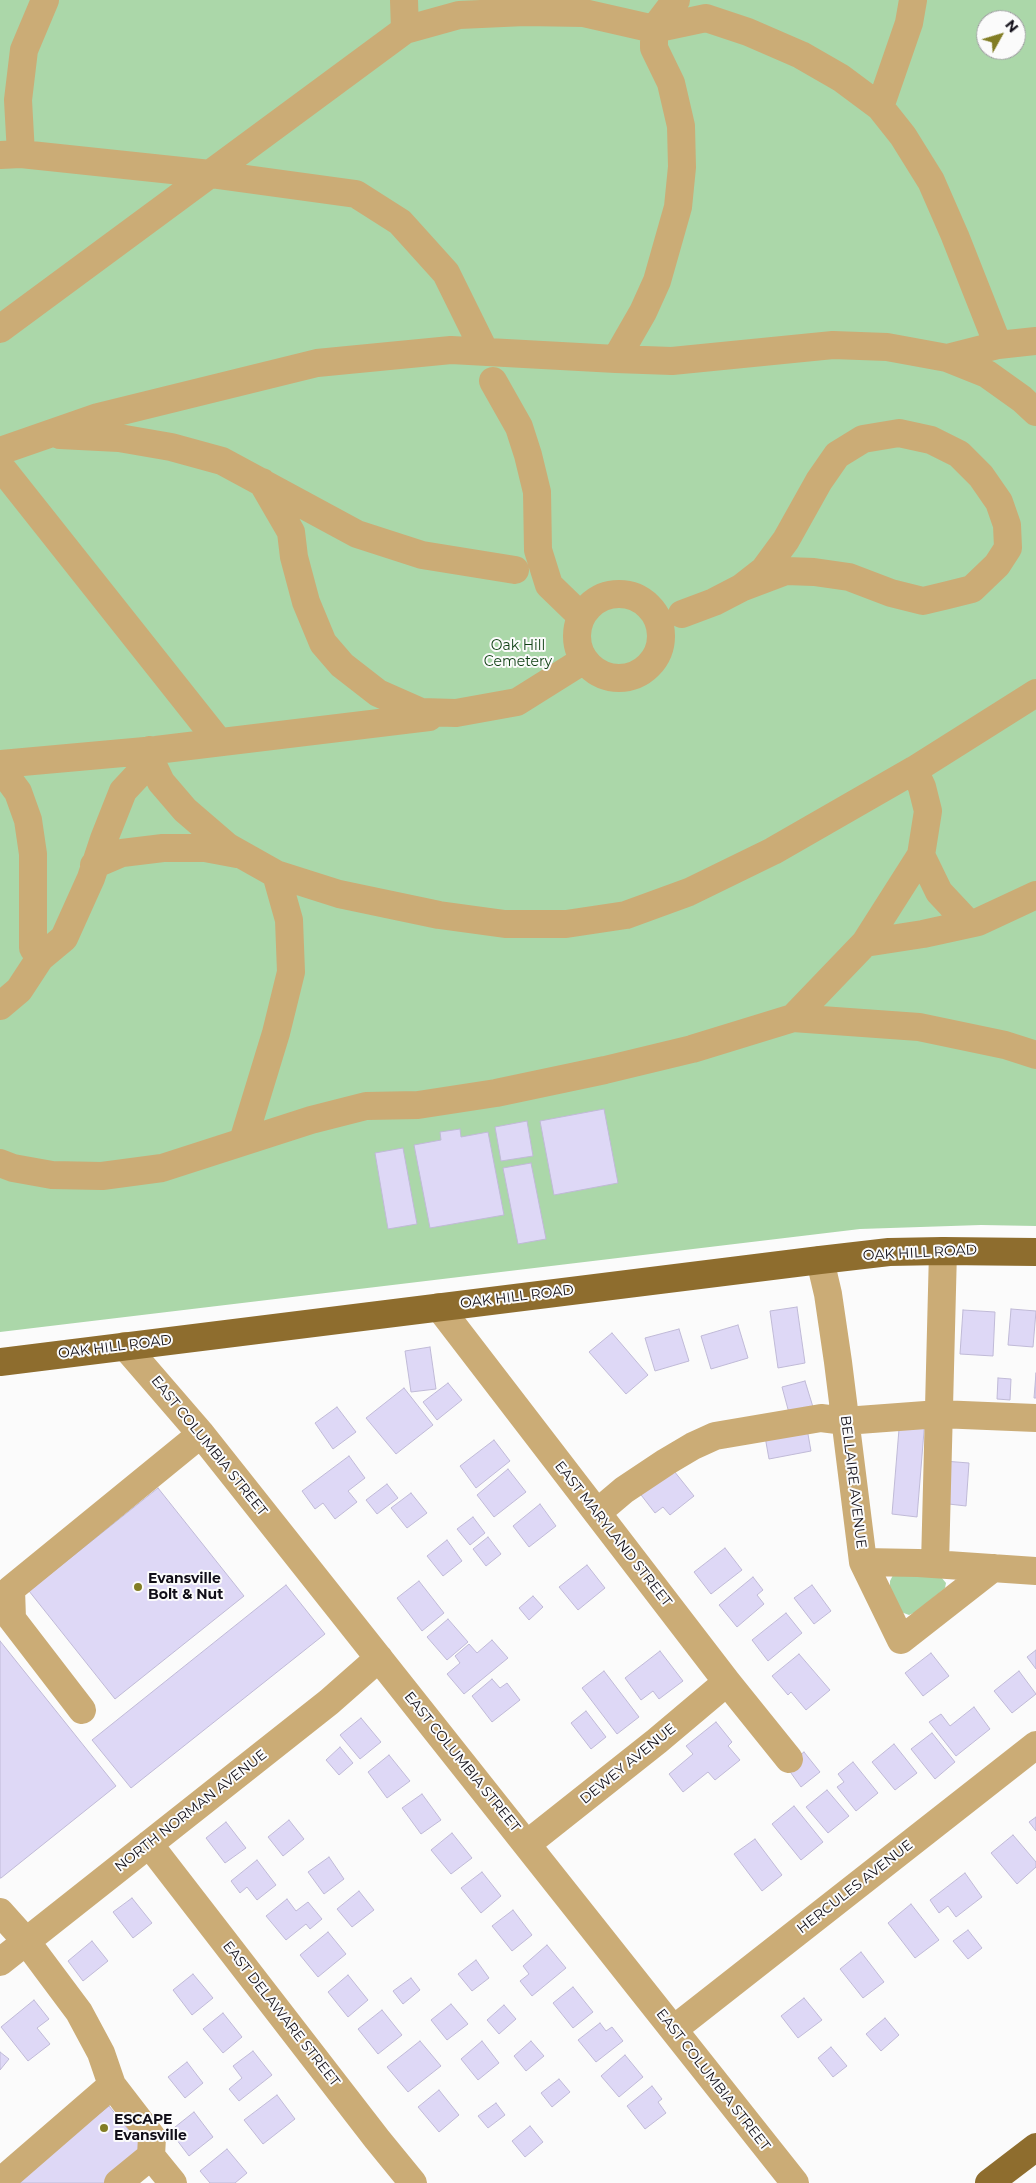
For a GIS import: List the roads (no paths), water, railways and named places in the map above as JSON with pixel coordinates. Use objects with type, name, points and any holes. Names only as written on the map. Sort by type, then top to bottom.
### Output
[{"type":"main road","name":"OAK HILL ROAD","points":[[0,1362],[890,1252],[943,1250],[1036,1252]]},
{"type":"main road","points":[[989,2183],[1036,2147]]},
{"type":"street","points":[[45,0],[24,50],[10,154],[210,174],[356,194],[400,222],[446,273],[483,352],[493,381],[518,427],[528,455],[536,492],[538,550],[549,585]]},
{"type":"street","points":[[404,0],[405,30]]},
{"type":"street","points":[[616,359],[643,312],[657,282],[678,207],[682,167],[681,126],[671,83],[654,48],[654,29],[676,0]]},
{"type":"street","points":[[880,107],[909,23],[914,0]]},
{"type":"street","points":[[0,329],[405,30],[459,15],[524,6],[584,13],[654,29],[706,18],[748,32],[801,55],[841,78],[880,107],[903,136],[931,180],[998,344]]},
{"type":"street","points":[[946,358],[998,344],[1036,341]]},
{"type":"street","points":[[0,451],[98,417],[246,379],[317,363],[375,356],[483,352],[672,361],[833,345],[887,347],[946,358],[987,374],[1022,399],[1036,412]]},
{"type":"street","points":[[483,352],[493,381]]},
{"type":"street","points":[[682,614],[627,594],[614,594],[595,601],[581,616],[576,629],[576,642],[588,667],[600,675],[612,679],[627,678],[640,673],[652,664],[682,614],[786,571],[814,572],[849,577],[891,593],[923,601],[948,595],[972,588],[997,566],[1008,548],[1007,525],[1000,502],[981,476],[959,454],[931,440],[899,433],[863,440],[837,455],[819,481],[786,540],[764,570],[741,588]]},
{"type":"street","points":[[49,434],[119,438],[171,447],[222,461],[357,534],[422,555],[515,570],[549,585],[581,616]]},
{"type":"street","points":[[0,466],[219,742]]},
{"type":"street","points":[[262,482],[291,532],[294,557],[306,602],[323,643],[342,665],[378,693],[421,712],[456,713]]},
{"type":"street","points":[[515,570],[538,550]]},
{"type":"street","points":[[641,600],[652,609],[659,622],[662,636],[659,651]]},
{"type":"street","points":[[0,766],[151,756],[219,742],[456,713],[517,702],[584,660]]},
{"type":"street","points":[[151,756],[161,782],[185,810],[228,847],[276,874],[339,894],[439,915],[505,924],[566,924],[626,915],[689,892],[764,855],[914,770],[1036,693]]},
{"type":"street","points":[[0,1015],[9,998],[40,958],[64,938],[123,791],[151,756]]},
{"type":"street","points":[[0,766],[18,792],[28,820],[33,854],[34,948],[40,958]]},
{"type":"street","points":[[793,1018],[864,943],[921,855],[928,811],[922,786],[914,770]]},
{"type":"street","points":[[94,865],[122,854],[163,848],[205,848],[241,854]]},
{"type":"street","points":[[921,855],[939,892],[969,924]]},
{"type":"street","points":[[243,1141],[276,1033],[291,972],[289,920],[276,874]]},
{"type":"street","points":[[864,943],[924,934],[978,922],[1036,895]]},
{"type":"street","points":[[0,1163],[13,1168],[52,1175],[102,1176],[162,1168],[312,1120],[366,1106],[418,1105],[496,1093],[692,1050],[793,1018],[919,1027],[1005,1045],[1036,1055]]},
{"type":"street","points":[[935,1564],[943,1250]]},
{"type":"street","name":"BELLAIRE AVENUE","points":[[820,1260],[828,1294],[863,1562],[935,1564],[1036,1571]]},
{"type":"street","name":"EAST MARYLAND STREET","points":[[439,1307],[727,1682],[789,1759]]},
{"type":"street","name":"EAST COLUMBIA STREET","points":[[125,1346],[200,1434],[795,2183]]},
{"type":"street","points":[[598,1512],[624,1490],[666,1462],[692,1446],[715,1436],[821,1418],[845,1421],[938,1414],[1036,1418]]},
{"type":"street","points":[[82,1710],[12,1619],[12,1589],[200,1434]]},
{"type":"street","points":[[863,1562],[901,1640],[993,1568]]},
{"type":"street","name":"NORTH NORMAN AVENUE","points":[[0,1962],[329,1702],[379,1658]]},
{"type":"street","name":"DEWEY AVENUE","points":[[527,1844],[657,1742],[727,1682]]},
{"type":"street","name":"HERCULES AVENUE","points":[[674,2029],[1036,1745]]},
{"type":"street","name":"EAST DELAWARE STREET","points":[[149,1844],[413,2183]]},
{"type":"street","points":[[0,1912],[26,1941],[79,2012],[101,2053],[112,2085],[152,2137],[152,2156],[173,2183]]},
{"type":"street","points":[[0,2182],[112,2085]]},
{"type":"street","points":[[118,2183],[152,2156]]},
{"type":"place","name":"Evansville Bolt & Nut","points":[[138,1587]]},
{"type":"place","name":"ESCAPE Evansville","points":[[104,2128]]},
{"type":"park label","name":"Oak Hill Cemetery","points":[[518,654]]}]
